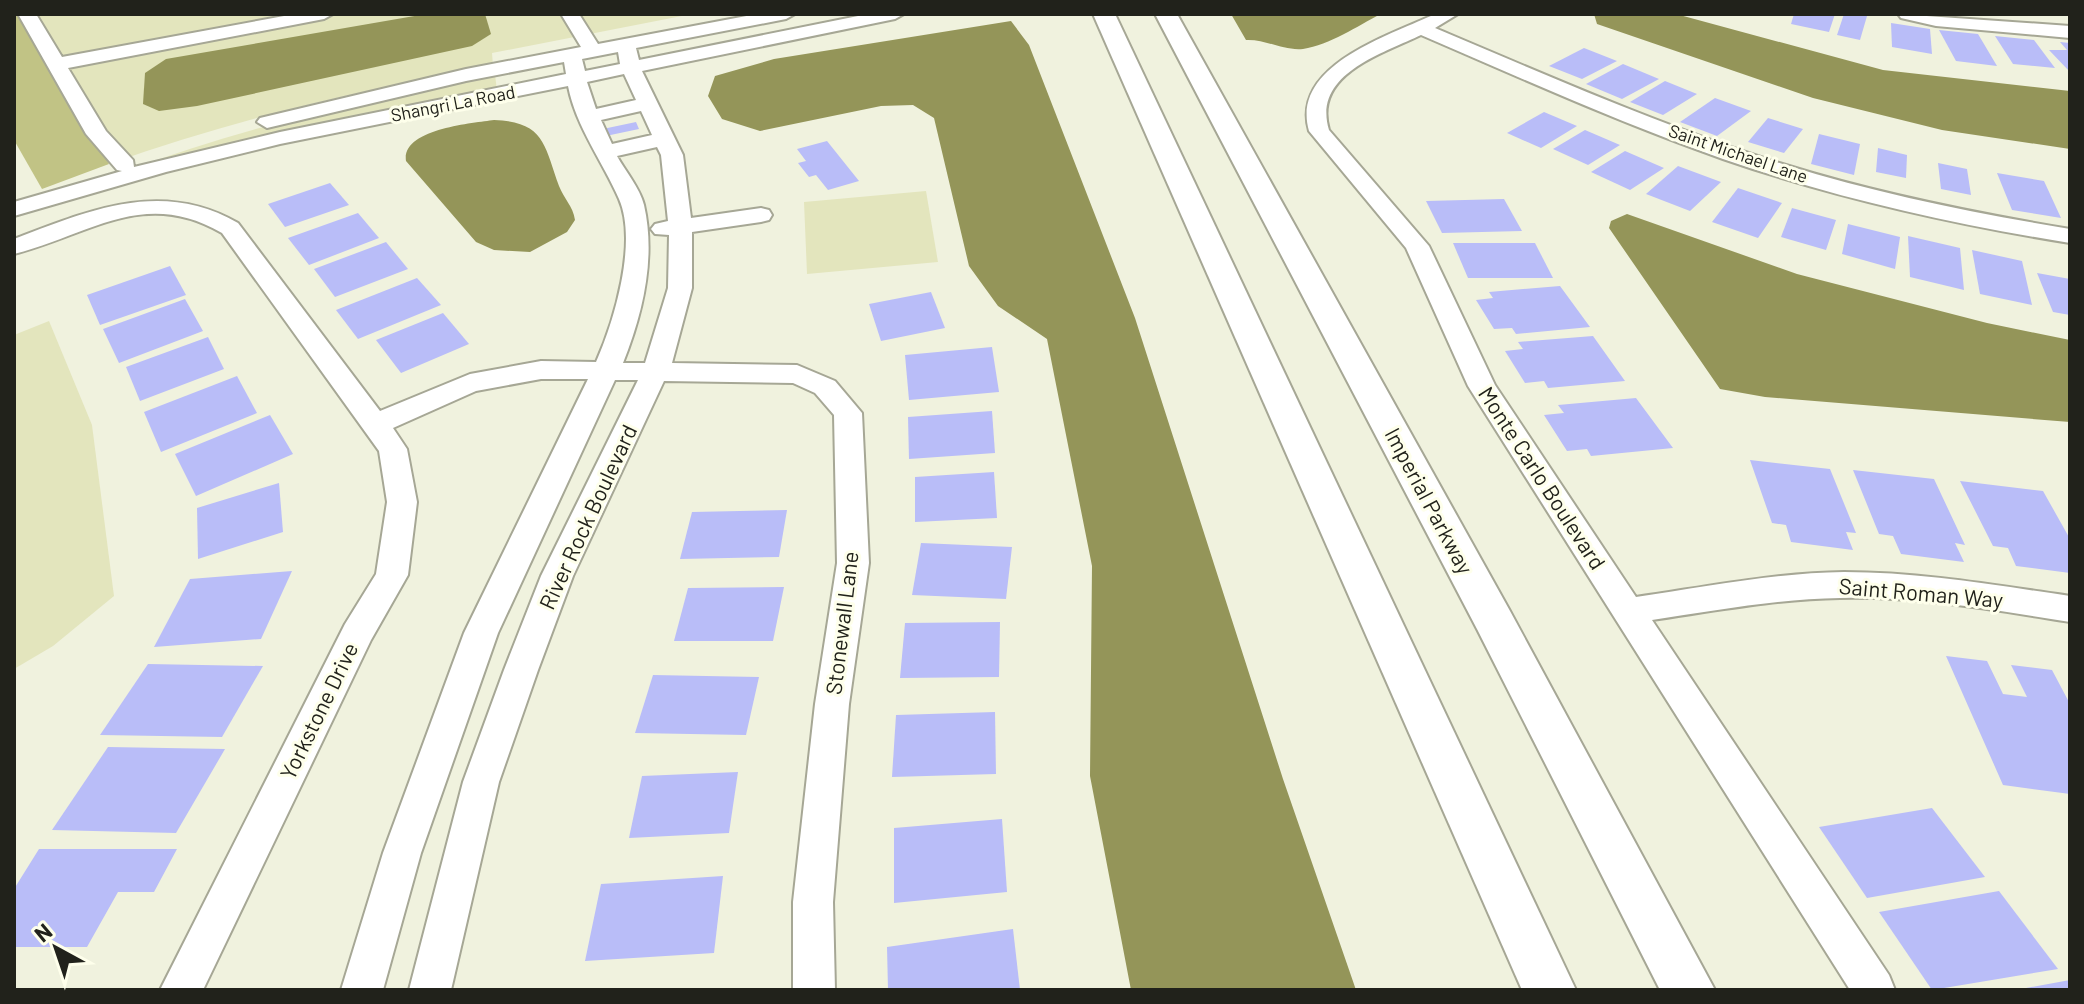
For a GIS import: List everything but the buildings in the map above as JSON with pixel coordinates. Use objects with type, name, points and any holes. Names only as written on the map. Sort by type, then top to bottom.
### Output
[{"type":"main road","points":[[1104,14],[1549,990]]},
{"type":"main road","name":"Imperial Parkway","points":[[1166,14],[1495,623],[1688,990]]},
{"type":"street","points":[[27,14],[97,134],[125,165]]},
{"type":"street","points":[[56,64],[324,14]]},
{"type":"street","name":"River Rock Boulevard","points":[[362,990],[402,853],[481,633],[624,328],[638,256],[632,202],[589,117],[579,33],[570,14]]},
{"type":"street","name":"Shangri La Road","points":[[14,207],[159,167],[581,62],[629,57],[786,14]]},
{"type":"street","name":"Shangri La Road","points":[[14,207],[125,165],[250,126],[340,103],[895,14]]},
{"type":"street","name":"Monte Carlo Boulevard","points":[[1449,14],[1340,68],[1320,93],[1314,118],[1326,143],[1394,215],[1417,246],[1472,369],[1874,990]]},
{"type":"street","points":[[1907,14],[1936,21],[2070,32]]},
{"type":"street","name":"Saint Michael Lane","points":[[1420,28],[1683,137],[1754,162],[1927,209],[2070,236]]},
{"type":"street","name":"River Rock Boulevard","points":[[430,990],[481,782],[557,576],[656,370],[680,288],[680,226],[672,155],[647,104],[629,57]]},
{"type":"street","points":[[589,117],[647,104]]},
{"type":"street","points":[[605,152],[664,139]]},
{"type":"street","name":"Yorkstone Drive","points":[[14,247],[118,211],[151,207],[185,209],[216,216],[230,228],[393,449],[402,502],[392,575],[357,634],[181,990]]},
{"type":"street","points":[[637,233],[761,215]]},
{"type":"street","points":[[376,424],[470,383],[501,376],[541,370],[656,370]]},
{"type":"street","name":"Stonewall Lane","points":[[656,370],[797,374],[825,387],[848,413],[853,563],[832,704],[816,872],[814,990]]},
{"type":"street","name":"Saint Roman Way","points":[[1628,611],[1733,595],[1841,585],[1959,593],[2070,609]]},
{"type":"shaded area","points":[[14,14],[25,14],[109,164],[42,189],[14,140]]},
{"type":"shaded area","points":[[25,14],[692,14],[492,53],[493,66],[299,107],[203,133],[109,164]]},
{"type":"shaded area","points":[[426,14],[485,14],[491,34],[472,46],[197,106],[159,111],[143,104],[145,73],[166,59]]},
{"type":"shaded area","points":[[1231,14],[1381,14],[1323,44],[1296,49],[1246,40]]},
{"type":"shaded area","points":[[1594,14],[1676,14],[1883,70],[2070,91],[2070,149],[1942,130],[1813,98],[1597,24]]},
{"type":"shaded area","points":[[1011,21],[1029,45],[1135,318],[1283,779],[1356,990],[1131,990],[1090,776],[1092,566],[1047,339],[998,306],[969,266],[934,118],[913,105],[881,106],[760,131],[722,119],[708,96],[715,76],[774,59]]},
{"type":"shaded area","points":[[495,75],[497,90],[126,171],[308,115]]},
{"type":"shaded area","points":[[494,120],[524,125],[540,138],[574,215],[575,220],[567,232],[530,252],[494,250],[476,242],[406,161],[407,150],[426,135]]},
{"type":"shaded area","points":[[926,191],[938,262],[807,274],[804,202]]},
{"type":"shaded area","points":[[1627,214],[1797,274],[1987,323],[2070,340],[2070,422],[1765,397],[1720,389],[1609,228],[1611,221]]},
{"type":"shaded area","points":[[49,321],[92,425],[114,596],[53,646],[14,669],[14,335]]}]
